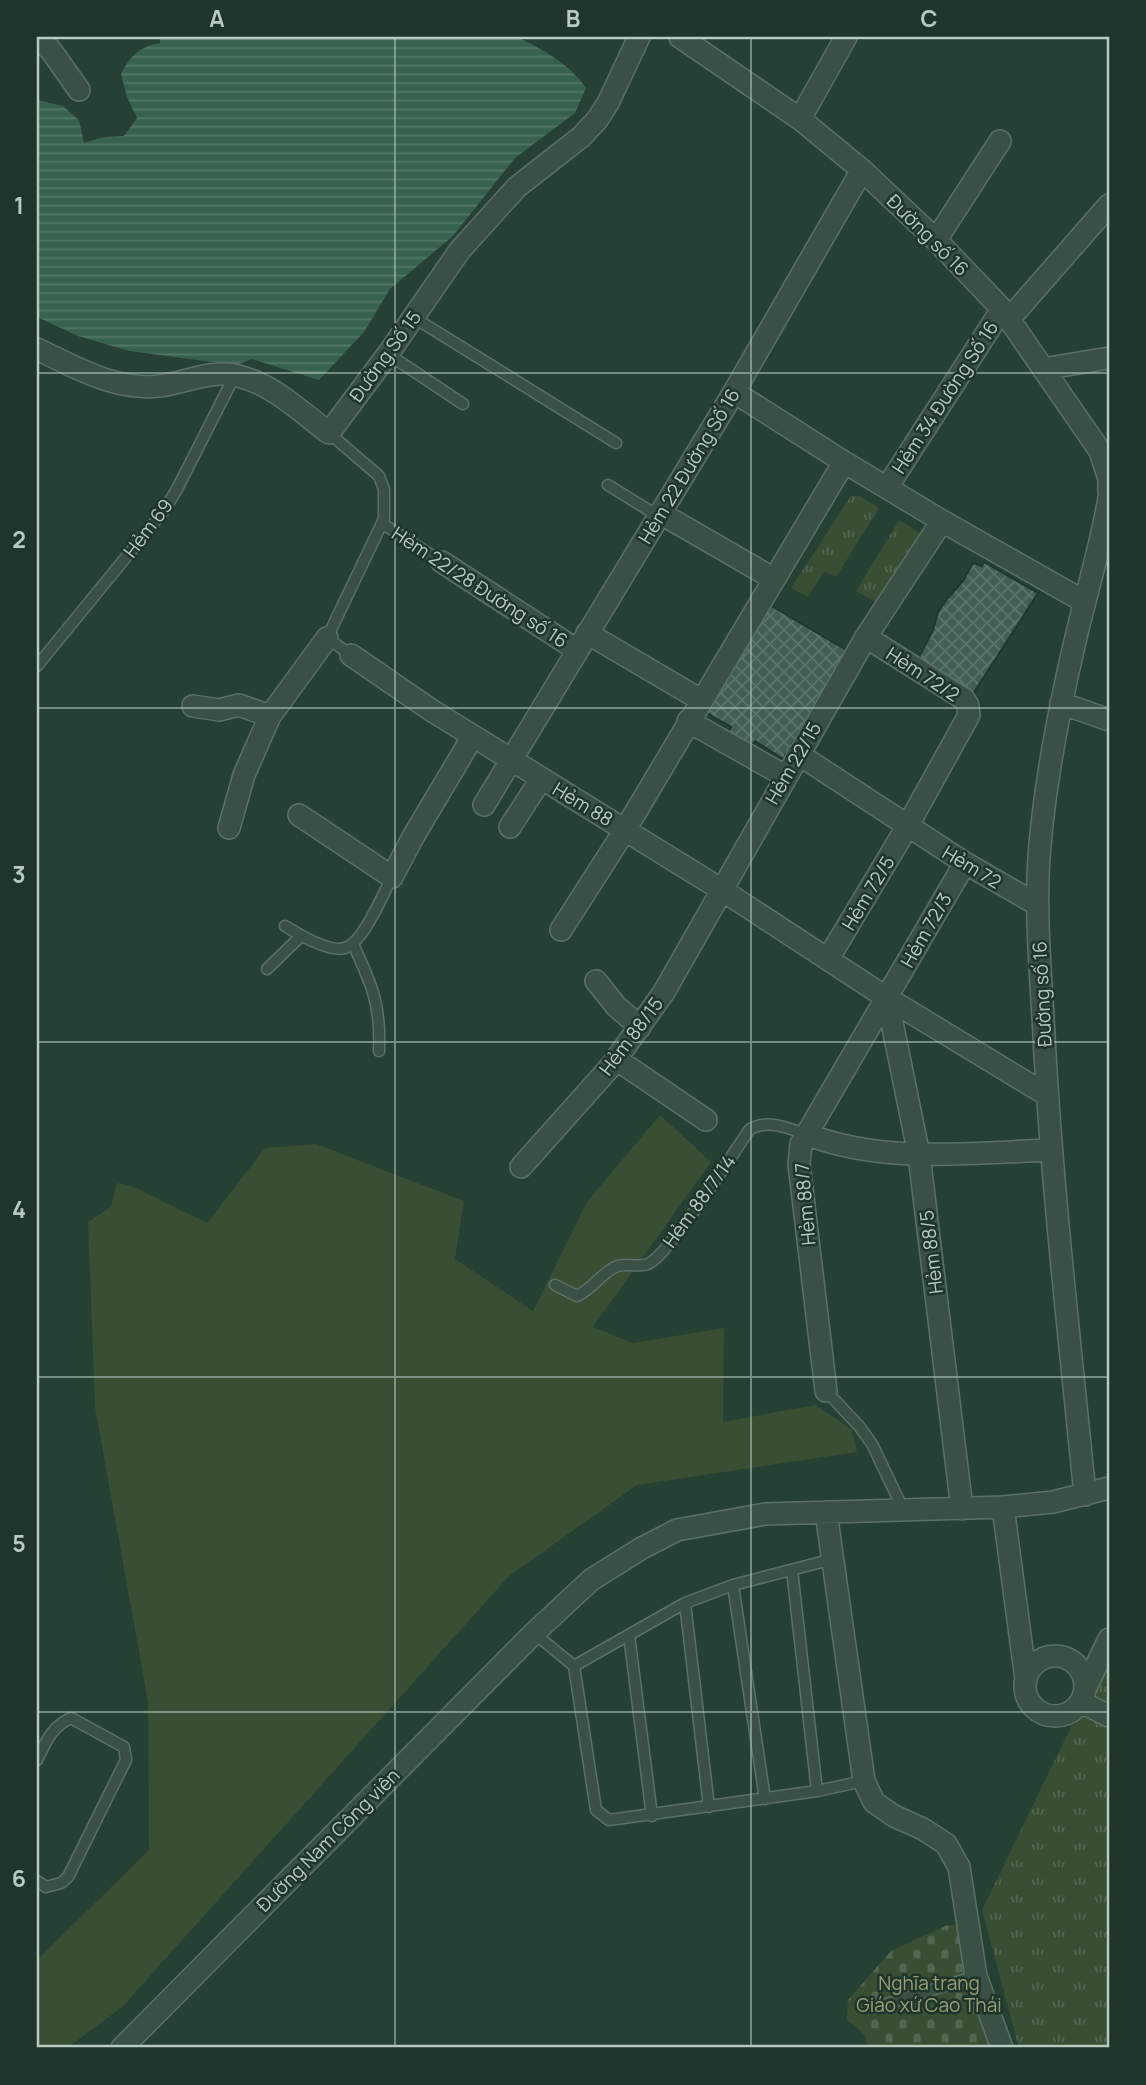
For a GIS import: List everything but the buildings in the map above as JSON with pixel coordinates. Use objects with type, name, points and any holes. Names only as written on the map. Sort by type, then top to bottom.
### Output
[{"type":"street","name":"Đường Số 15","points":[[329,433],[460,250],[517,187],[581,137],[597,120],[608,103],[639,37]]},
{"type":"street","name":"Đường số 16","points":[[680,37],[800,119],[862,170],[936,240],[1006,313],[1100,451],[1109,479],[1109,491]]},
{"type":"street","points":[[800,119],[846,37]]},
{"type":"street","points":[[37,40],[50,49],[79,90]]},
{"type":"street","points":[[936,240],[1000,141]]},
{"type":"street","name":"Hẻm 22 Đường Số 16","points":[[484,805],[734,391],[862,170]]},
{"type":"street","name":"Hẻm 34 Đường Số 16","points":[[888,486],[1006,313],[1109,205]]},
{"type":"street","points":[[37,349],[99,378],[126,384],[160,386],[216,374],[235,375],[266,386],[329,433]]},
{"type":"street","points":[[1043,369],[1109,358]]},
{"type":"street","points":[[734,391],[942,521],[1085,602]]},
{"type":"street","points":[[561,930],[625,830],[844,461]]},
{"type":"street","name":"Đường số 16","points":[[1085,1495],[1047,1095],[1038,905],[1039,849],[1062,703],[1085,602],[1106,539],[1109,498]]},
{"type":"street","points":[[659,515],[774,579]]},
{"type":"street","name":"Hẻm 22/15","points":[[722,890],[866,637],[942,521]]},
{"type":"street","name":"Hẻm 22/28 Đường số 16","points":[[442,562],[582,642],[701,700]]},
{"type":"street","name":"Hẻm 72/2","points":[[866,637],[964,699],[968,706],[966,724],[907,827]]},
{"type":"street","points":[[229,828],[244,775],[270,716],[327,638]]},
{"type":"street","name":"Hẻm 88","points":[[351,656],[541,779],[722,890],[887,998],[1047,1095]]},
{"type":"street","points":[[1062,703],[1109,720]]},
{"type":"street","points":[[193,706],[219,710],[244,705],[270,716]]},
{"type":"street","points":[[688,722],[785,776]]},
{"type":"street","points":[[299,815],[392,877],[473,736]]},
{"type":"street","name":"Hẻm 72","points":[[798,754],[907,827],[1038,905]]},
{"type":"street","points":[[510,827],[541,779]]},
{"type":"street","name":"Hẻm 72/5","points":[[828,959],[907,827]]},
{"type":"street","name":"Hẻm 72/3","points":[[887,998],[965,863]]},
{"type":"street","name":"Hẻm 88/15","points":[[521,1167],[616,1059],[640,1027],[664,992],[722,890]]},
{"type":"street","points":[[596,981],[616,1006],[640,1027]]},
{"type":"street","name":"Hẻm 88/7","points":[[826,1391],[799,1164],[802,1144],[887,998]]},
{"type":"street","name":"Hẻm 88/5","points":[[887,998],[919,1155],[962,1509]]},
{"type":"street","points":[[616,1059],[706,1120]]},
{"type":"street","points":[[806,1134],[821,1140],[886,1153],[919,1155],[1051,1150]]},
{"type":"street","name":"Đường Nam Công viên","points":[[122,2048],[534,1633],[591,1580],[642,1548],[677,1530],[765,1514],[1003,1507],[1053,1502],[1109,1488]]},
{"type":"street","points":[[1003,1507],[1028,1699],[1040,1713],[1058,1716],[1067,1714],[1083,1695],[1109,1639]]},
{"type":"street","points":[[826,1512],[864,1781],[874,1802],[946,1844],[959,1867],[976,1976],[1002,2048]]},
{"type":"street","points":[[1026,1680],[1035,1663],[1054,1656],[1073,1661],[1084,1677],[1083,1695]]},
{"type":"street","points":[[1083,1695],[1109,1716]]},
{"type":"lane","points":[[413,317],[616,443]]},
{"type":"lane","points":[[388,354],[463,404]]},
{"type":"lane","name":"Hẻm 69","points":[[37,666],[163,512],[235,375]]},
{"type":"lane","points":[[327,638],[383,524],[383,482],[329,433]]},
{"type":"lane","points":[[608,485],[659,515]]},
{"type":"lane","name":"Hẻm 22/28 Đường số 16","points":[[383,524],[442,562]]},
{"type":"lane","name":"Hẻm 88","points":[[327,638],[351,656]]},
{"type":"lane","points":[[285,926],[301,936],[344,949],[353,944],[362,933],[392,877]]},
{"type":"lane","points":[[267,969],[301,936]]},
{"type":"lane","points":[[353,944],[378,1004],[379,1051]]},
{"type":"lane","name":"Hẻm 88/7/14","points":[[555,1286],[577,1296],[586,1292],[615,1267],[647,1264],[657,1257],[692,1213],[750,1129],[766,1124],[806,1134]]},
{"type":"lane","points":[[826,1391],[872,1444],[903,1509]]},
{"type":"lane","points":[[574,1666],[685,1603],[733,1584],[833,1559]]},
{"type":"lane","points":[[792,1570],[817,1791]]},
{"type":"lane","points":[[733,1584],[765,1799]]},
{"type":"lane","points":[[685,1603],[709,1807]]},
{"type":"lane","points":[[534,1633],[574,1666],[596,1810],[609,1820],[765,1799],[864,1781]]},
{"type":"lane","points":[[629,1634],[652,1816]]},
{"type":"lane","points":[[37,1760],[52,1731],[71,1718],[124,1747],[126,1760],[68,1877],[61,1883],[47,1887],[37,1881]]},
{"type":"lane","points":[[874,2008],[976,1976]]},
{"type":"green space","points":[[851,496],[860,496],[879,508],[836,577],[825,571],[808,597],[791,588]]},
{"type":"green space","points":[[899,520],[926,537],[876,620],[867,615],[875,602],[856,591]]},
{"type":"green space","points":[[660,1115],[711,1162],[593,1327],[633,1343],[724,1328],[723,1422],[815,1405],[852,1430],[857,1452],[637,1485],[508,1577],[122,2007],[67,2048],[37,2048],[37,1960],[149,1850],[148,1702],[95,1407],[88,1222],[111,1207],[117,1183],[132,1186],[207,1223],[265,1148],[316,1144],[464,1201],[455,1259],[533,1311],[587,1202]]},
{"type":"green space","points":[[1109,1649],[1109,2048],[1019,2048],[982,1910]]},
{"type":"green space","name":"Nghĩa trang Giáo xứ Cao Thái","points":[[965,1923],[1003,2048],[868,2048],[865,2035],[847,2019],[848,2000],[891,1951],[945,1926]]},
{"type":"shaded area","points":[[160,37],[522,37],[521,39],[565,66],[586,88],[575,113],[515,158],[453,236],[390,289],[364,332],[319,380],[252,359],[236,365],[129,351],[78,336],[37,317],[37,100],[63,106],[79,120],[84,143],[103,137],[124,136],[137,118],[127,97],[121,74],[136,53],[160,43]]}]
